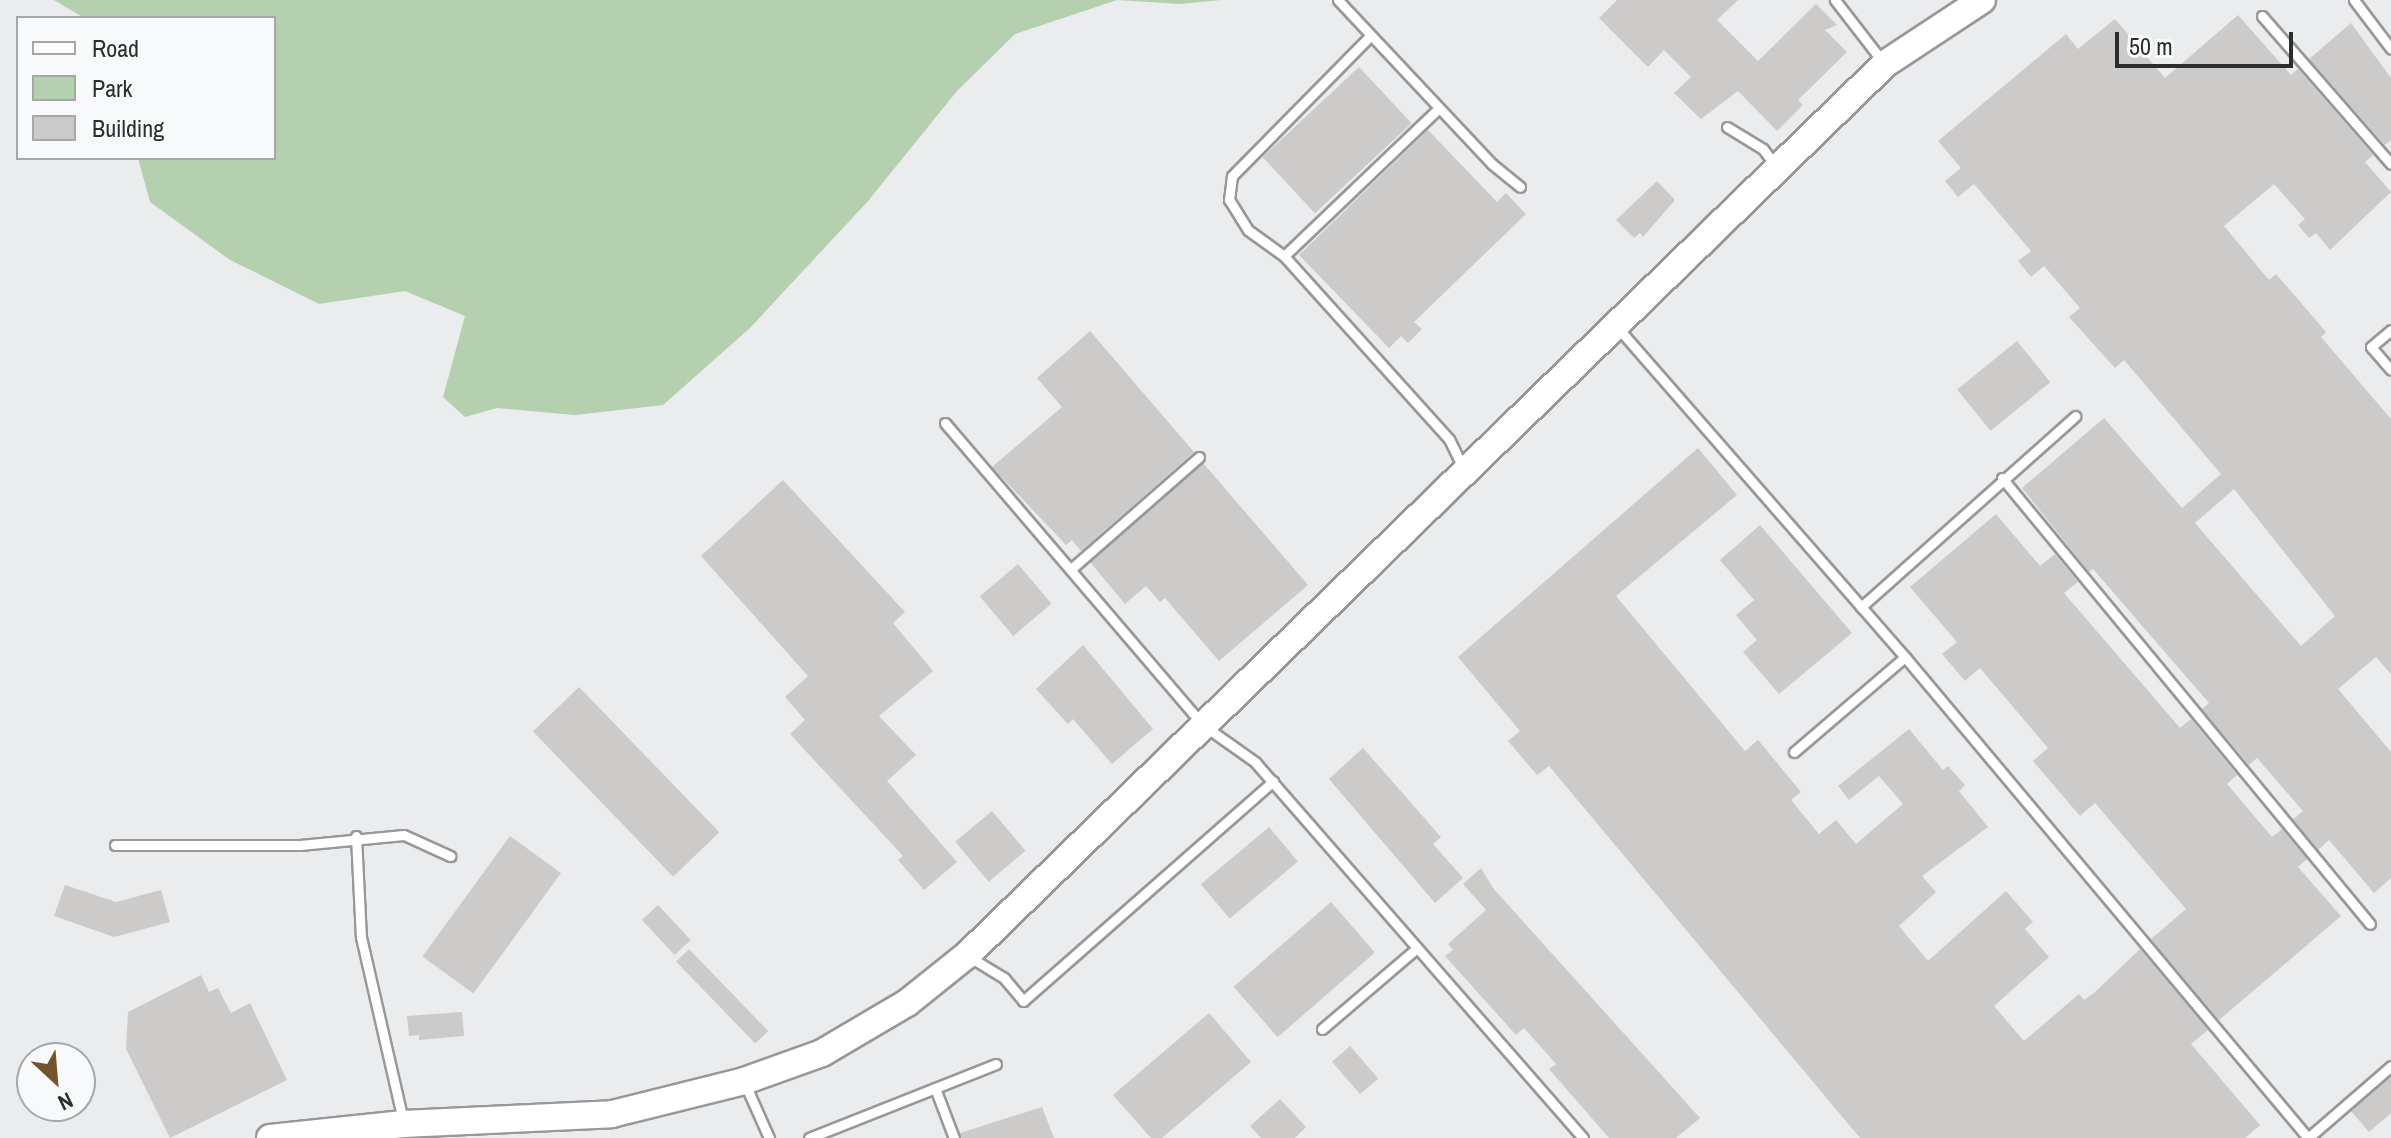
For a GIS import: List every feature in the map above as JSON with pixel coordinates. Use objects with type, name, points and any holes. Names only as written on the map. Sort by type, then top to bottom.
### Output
[{"type":"street","points":[[270,1138],[403,1124],[432,1131],[612,1114],[744,1081],[822,1053],[907,1003],[967,955],[1203,725],[1467,475],[1616,325],[1885,64],[1982,0]]},
{"type":"lane","points":[[1338,0],[1439,108],[1520,187]]},
{"type":"lane","points":[[1835,0],[1885,64]]},
{"type":"lane","points":[[2354,0],[2391,49]]},
{"type":"lane","points":[[2262,16],[2391,164]]},
{"type":"lane","points":[[1370,36],[1232,176],[1229,200],[1248,230],[1284,256],[1449,439],[1467,475]]},
{"type":"lane","points":[[1284,256],[1439,108]]},
{"type":"lane","points":[[1727,127],[1763,149],[1778,168]]},
{"type":"lane","points":[[1616,325],[1905,657],[2308,1138],[2391,1066]]},
{"type":"lane","points":[[2391,330],[2371,347],[2391,370]]},
{"type":"lane","points":[[1861,607],[2075,416]]},
{"type":"lane","points":[[945,423],[1203,725],[1255,762],[1273,781],[1583,1138]]},
{"type":"lane","points":[[1071,569],[1199,457]]},
{"type":"lane","points":[[2002,478],[2370,924]]},
{"type":"lane","points":[[1794,752],[1905,657]]},
{"type":"lane","points":[[967,955],[1004,978],[1023,1001],[1273,781]]},
{"type":"lane","points":[[115,845],[300,845],[356,836],[404,835],[450,856]]},
{"type":"lane","points":[[356,836],[361,937],[403,1124]]},
{"type":"lane","points":[[1322,1029],[1417,948]]},
{"type":"lane","points":[[809,1138],[996,1064]]},
{"type":"lane","points":[[744,1081],[769,1138]]},
{"type":"lane","points":[[935,1088],[954,1138]]},
{"type":"green space","points":[[54,0],[1117,0],[1015,34],[957,91],[868,201],[750,328],[663,405],[575,415],[497,408],[465,417],[443,397],[465,316],[405,291],[319,304],[230,260],[150,202],[139,160],[276,160],[276,16],[81,16]]},
{"type":"green space","points":[[1117,0],[1221,0],[1180,4]]},
{"type":"building","points":[[1617,0],[1738,0],[1717,20],[1758,61],[1816,4],[1837,25],[1825,30],[1847,52],[1798,100],[1803,105],[1777,131],[1738,91],[1701,119],[1674,93],[1691,77],[1664,50],[1648,67],[1599,18]]},
{"type":"building","points":[[2238,15],[2291,75],[2298,69],[2373,155],[2365,162],[2391,192],[2330,250],[2316,233],[2309,238],[2298,225],[2305,219],[2274,184],[2224,226],[2269,280],[2276,274],[2326,332],[2321,337],[2391,419],[2391,674],[2376,657],[2338,689],[2391,752],[2391,878],[2374,893],[2329,840],[2318,850],[2293,819],[2303,811],[2257,758],[2249,765],[2202,709],[2209,703],[2093,569],[2089,572],[2022,488],[2104,418],[2182,508],[2221,474],[2124,360],[2115,368],[2069,317],[2080,308],[2044,266],[2031,277],[2018,261],[2031,251],[1974,184],[1958,197],[1945,181],[1961,168],[1938,141],[2066,34],[2078,49],[2115,19],[2165,78]],"holes":[[[2234,489],[2335,616],[2301,646],[2195,523]]]},
{"type":"building","points":[[2351,23],[2391,78],[2391,140],[2385,145],[2309,59]]},
{"type":"building","points":[[1359,67],[1412,123],[1315,213],[1262,157]]},
{"type":"building","points":[[1428,130],[1497,202],[1506,193],[1526,214],[1414,322],[1422,329],[1408,343],[1401,336],[1389,348],[1299,255]]},
{"type":"building","points":[[1657,181],[1675,200],[1643,237],[1640,233],[1634,238],[1616,220]]},
{"type":"building","points":[[1090,331],[1194,452],[1081,551],[1072,540],[1066,545],[992,467],[1062,407],[1037,378]]},
{"type":"building","points":[[2017,341],[2050,382],[1991,431],[1957,389]]},
{"type":"building","points":[[1698,448],[1737,495],[1616,596],[1745,751],[1758,740],[1801,792],[1791,800],[1819,834],[1836,820],[1856,844],[1903,804],[1879,776],[1849,800],[1838,786],[1909,729],[1943,770],[1948,766],[1965,785],[1959,791],[1988,827],[1922,876],[1936,892],[1899,926],[1928,961],[2006,891],[2033,922],[2025,929],[2049,957],[1994,1006],[2024,1041],[2079,994],[2084,1000],[2094,993],[2140,949],[2208,1030],[2191,1044],[2260,1125],[2245,1138],[1860,1138],[1549,766],[1537,775],[1508,741],[1520,731],[1458,657]]},
{"type":"building","points":[[1203,463],[1308,585],[1219,661],[1165,598],[1160,602],[1146,586],[1125,604],[1090,562]]},
{"type":"building","points":[[783,480],[905,612],[893,623],[933,671],[879,716],[916,755],[887,781],[957,862],[924,890],[898,860],[903,856],[790,734],[805,720],[785,697],[808,676],[701,556]]},
{"type":"building","points":[[1996,514],[2040,566],[2055,554],[2078,582],[2064,593],[2180,728],[2191,719],[2237,775],[2227,784],[2272,837],[2282,829],[2307,859],[2298,867],[2341,916],[2219,1020],[2151,939],[2186,909],[2095,803],[2080,816],[2033,761],[2048,748],[1980,668],[1965,681],[1942,654],[1957,642],[1910,587]]},
{"type":"building","points":[[1760,525],[1852,633],[1779,694],[1743,652],[1757,640],[1736,615],[1754,600],[1720,560]]},
{"type":"building","points":[[1018,564],[1051,604],[1013,636],[980,596]]},
{"type":"building","points":[[1083,645],[1153,729],[1112,764],[1073,719],[1068,724],[1036,689]]},
{"type":"building","points":[[579,687],[719,832],[673,877],[533,731]]},
{"type":"building","points":[[1363,748],[1441,837],[1433,844],[1463,878],[1435,903],[1329,779]]},
{"type":"building","points":[[992,811],[1025,851],[989,882],[955,842]]},
{"type":"building","points":[[1269,827],[1298,861],[1230,919],[1201,884]]},
{"type":"building","points":[[510,836],[561,873],[473,994],[422,957]]},
{"type":"building","points":[[1481,868],[1493,888],[1700,1118],[1676,1138],[1609,1138],[1549,1069],[1556,1064],[1524,1028],[1516,1035],[1445,956],[1453,950],[1448,944],[1486,910],[1463,884]]},
{"type":"building","points":[[65,885],[116,902],[161,890],[170,922],[114,937],[54,916]]},
{"type":"building","points":[[1331,902],[1375,953],[1278,1037],[1234,987]]},
{"type":"building","points":[[658,905],[691,940],[675,955],[642,920]]},
{"type":"building","points":[[689,949],[768,1031],[755,1044],[676,962]]},
{"type":"building","points":[[201,975],[209,992],[218,988],[231,1013],[250,1003],[287,1080],[170,1138],[126,1049],[128,1012]]},
{"type":"building","points":[[462,1012],[464,1036],[419,1040],[419,1035],[409,1036],[407,1016]]},
{"type":"building","points":[[1209,1013],[1251,1062],[1162,1138],[1151,1138],[1113,1095]]},
{"type":"building","points":[[1350,1046],[1378,1078],[1360,1094],[1332,1062]]},
{"type":"building","points":[[2391,1076],[2391,1113],[2369,1132],[2351,1111]]},
{"type":"building","points":[[1280,1099],[1306,1127],[1295,1138],[1261,1138],[1250,1126]]},
{"type":"building","points":[[1042,1107],[1054,1138],[961,1138],[960,1133]]}]
